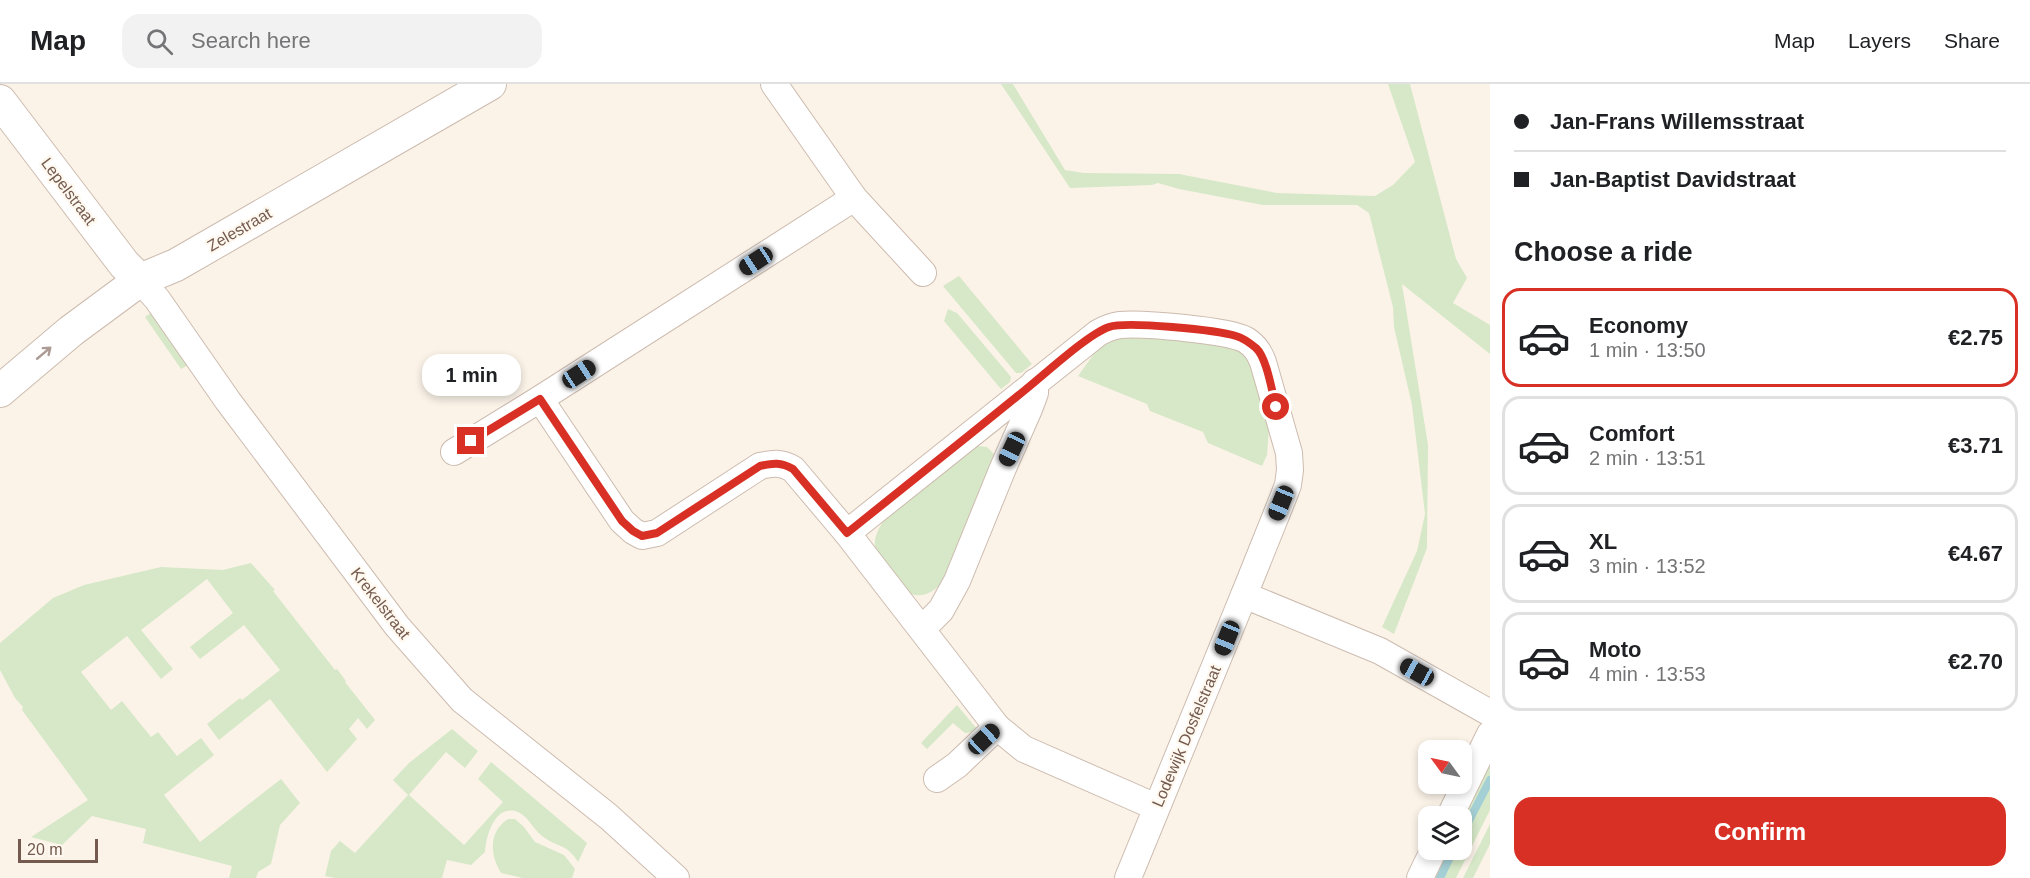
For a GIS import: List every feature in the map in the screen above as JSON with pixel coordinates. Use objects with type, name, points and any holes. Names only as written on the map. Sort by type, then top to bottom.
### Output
[{"type":"street","name":"Zelestraat","points":[[0,392],[71,331],[140,280],[176,265],[490,84]]},
{"type":"street","points":[[774,84],[854,198],[923,273]]},
{"type":"street","name":"Lepelstraat","points":[[0,101],[124,264],[140,280]]},
{"type":"street","points":[[454,452],[854,198]]},
{"type":"street","name":"Krekelstraat","points":[[140,280],[157,299],[228,401],[397,626],[462,700],[609,817],[675,878]]},
{"type":"street","name":"Lodewijk Dosfelstraat","points":[[847,533],[1064,359],[1109,327],[1121,325],[1184,329],[1235,336],[1258,349],[1289,453],[1290,470],[1285,494],[1128,878]]},
{"type":"street","points":[[923,628],[950,596],[1032,401],[1035,382]]},
{"type":"street","points":[[540,399],[622,521],[642,536],[657,533],[760,466],[773,463],[784,464],[793,469],[923,628],[997,727],[1024,749],[1156,807]]},
{"type":"street","points":[[979,428],[1012,449]]},
{"type":"street","points":[[1244,595],[1380,651],[1490,713]]},
{"type":"street","points":[[937,779],[957,765],[997,727]]},
{"type":"street","points":[[1455,806],[1490,735]]},
{"type":"street","points":[[1420,878],[1429,860]]},
{"type":"green space","points":[[1001,84],[1013,84],[1065,170],[1084,173],[1179,174],[1277,193],[1375,196],[1393,185],[1415,162],[1388,84],[1410,84],[1456,259],[1467,278],[1453,303],[1490,325],[1490,354],[1402,284],[1428,445],[1427,548],[1394,634],[1382,627],[1417,551],[1425,514],[1412,405],[1394,327],[1393,307],[1369,213],[1357,205],[1263,205],[1158,183],[1070,188]]},
{"type":"green space","points":[[959,276],[1032,364],[1021,373],[1016,373],[943,286]]},
{"type":"green space","points":[[948,309],[957,313],[1011,377],[1010,382],[1001,389],[944,321]]},
{"type":"green space","points":[[152,312],[188,365],[181,369],[145,317]]},
{"type":"green space","points":[[1122,336],[1219,342],[1235,346],[1250,360],[1269,428],[1267,455],[1262,466],[1208,443],[1203,432],[1150,411],[1147,404],[1078,376],[1101,344]]},
{"type":"green space","points":[[977,446],[987,447],[994,454],[992,463],[947,576],[929,593],[910,594],[886,569],[875,549],[879,528],[885,519],[967,451]]},
{"type":"green space","points":[[251,563],[275,590],[273,591],[335,670],[337,669],[375,720],[367,729],[358,718],[349,729],[357,739],[327,772],[270,699],[219,740],[207,724],[280,670],[244,625],[200,659],[190,647],[233,613],[207,579],[141,630],[173,669],[161,679],[127,636],[81,672],[111,710],[122,701],[151,737],[158,732],[177,756],[201,738],[214,755],[164,795],[200,842],[281,779],[300,803],[280,825],[271,864],[258,872],[256,878],[229,878],[232,866],[143,843],[146,829],[92,816],[62,845],[31,837],[88,800],[15,698],[0,670],[0,643],[53,598],[84,585],[161,567],[223,570]]},
{"type":"green space","points":[[957,705],[977,729],[965,733],[953,723],[927,749],[921,743]]},
{"type":"green space","points":[[452,729],[478,751],[465,768],[446,752],[409,795],[464,845],[503,802],[478,779],[491,762],[587,843],[578,862],[565,848],[541,835],[522,814],[510,810],[503,812],[493,823],[485,852],[471,865],[447,860],[442,878],[335,878],[325,876],[331,851],[340,841],[355,853],[408,795],[393,780],[409,763]]},
{"type":"green space","points":[[1490,761],[1490,810],[1472,846],[1472,806],[1467,806]]},
{"type":"green space","points":[[508,819],[515,819],[535,842],[564,855],[575,869],[572,878],[523,878],[501,873],[495,859],[493,844],[497,830]]},
{"type":"green space","points":[[1490,824],[1490,844],[1473,878],[1463,878]]},
{"type":"green space","points":[[1441,860],[1465,860],[1456,878],[1432,878]]},
{"type":"waterway","points":[[1472,815],[1490,780]]},
{"type":"waterway","points":[[1440,878],[1449,860]]},
{"type":"route","points":[[471,441],[540,399],[622,521],[642,536],[657,533],[760,466],[773,463],[784,464],[793,469],[847,533],[1049,370],[1109,327],[1134,325],[1184,329],[1235,336],[1247,341],[1258,349],[1276,407]]}]
